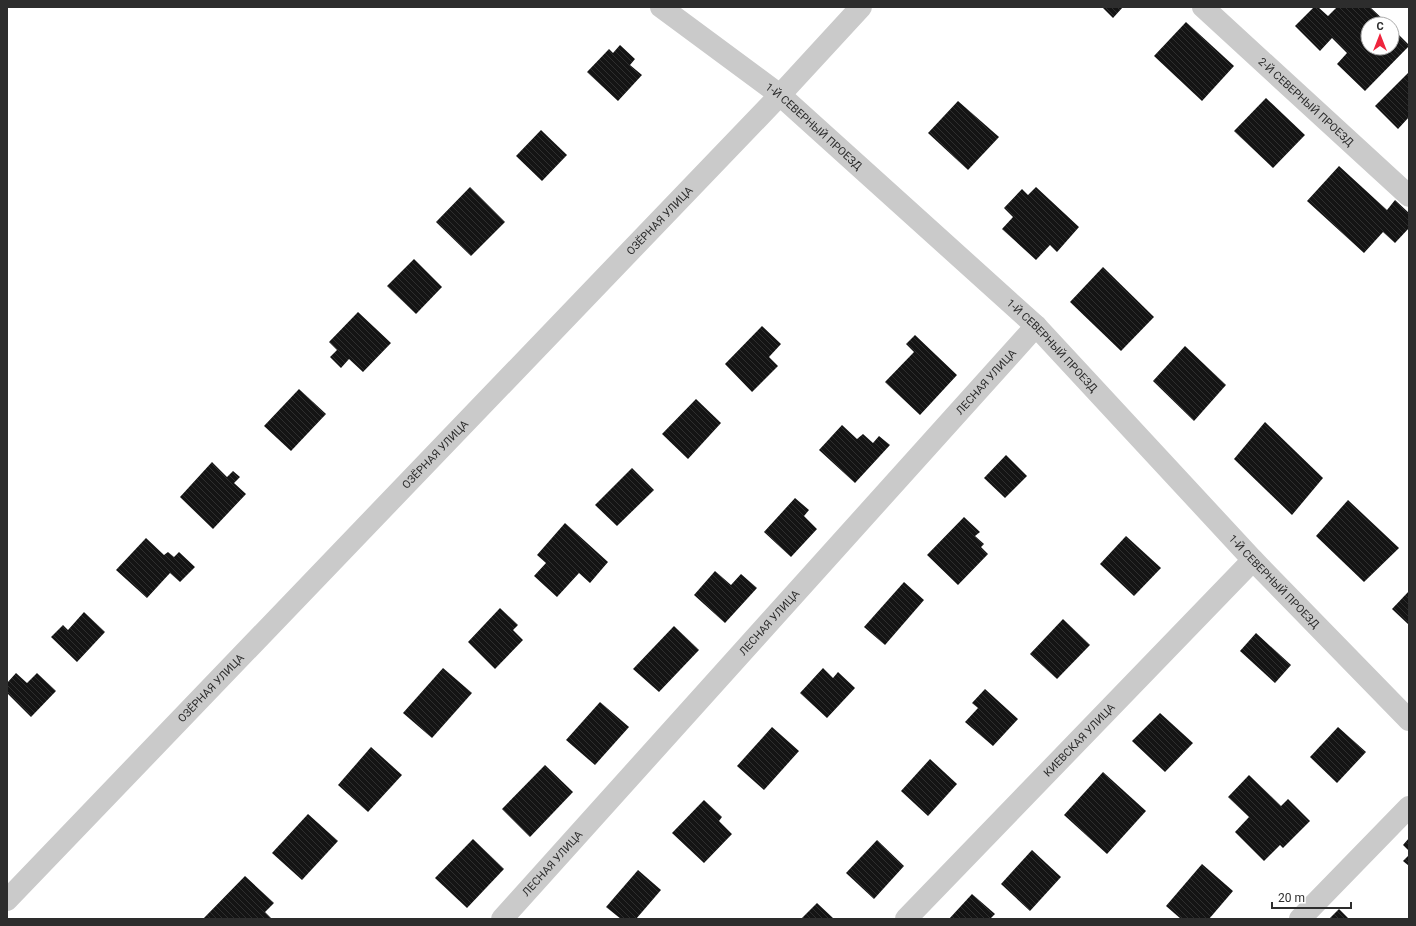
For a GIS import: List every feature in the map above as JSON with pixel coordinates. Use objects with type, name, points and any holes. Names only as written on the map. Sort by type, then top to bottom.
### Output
[{"type":"street","name":"1-Й СЕВЕРНЫЙ ПРОЕЗД","points":[[661,7],[780,95],[1036,326],[1253,560],[1409,720]]},
{"type":"street","name":"ОЗЁРНАЯ УЛИЦА","points":[[7,900],[780,95],[861,7]]},
{"type":"street","name":"2-Й СЕВЕРНЫЙ ПРОЕЗД","points":[[1203,7],[1409,196]]},
{"type":"street","name":"ЛЕСНАЯ УЛИЦА","points":[[502,919],[1036,326]]},
{"type":"street","name":"КИЕВСКАЯ УЛИЦА","points":[[906,919],[1253,560]]},
{"type":"street","points":[[1300,919],[1409,807]]},
{"type":"building","points":[[1102,7],[1123,7],[1113,18]]},
{"type":"building","points":[[1314,7],[1318,7],[1328,16],[1337,7],[1370,7],[1380,16],[1360,16],[1360,56],[1399,56],[1365,91],[1337,64],[1347,53],[1332,38],[1320,51],[1295,26]]},
{"type":"building","points":[[1186,22],[1234,66],[1202,101],[1154,56]]},
{"type":"building","points":[[1400,36],[1409,45],[1400,55]]},
{"type":"building","points":[[620,45],[635,59],[630,65],[642,75],[618,101],[587,72],[609,49],[613,53]]},
{"type":"building","points":[[1409,72],[1409,117],[1398,129],[1375,106]]},
{"type":"building","points":[[1266,98],[1305,135],[1273,168],[1234,131]]},
{"type":"building","points":[[958,101],[999,137],[968,170],[928,133]]},
{"type":"building","points":[[541,130],[567,155],[542,181],[516,156]]},
{"type":"building","points":[[1339,166],[1387,210],[1395,200],[1409,213],[1409,228],[1395,243],[1383,232],[1364,253],[1307,201]]},
{"type":"building","points":[[470,187],[505,222],[471,256],[436,222]]},
{"type":"building","points":[[1036,187],[1079,227],[1057,252],[1050,245],[1036,260],[1002,229],[1013,217],[1004,208],[1022,189],[1028,195]]},
{"type":"building","points":[[414,259],[442,287],[416,314],[387,286]]},
{"type":"building","points":[[1103,267],[1154,317],[1121,351],[1070,302]]},
{"type":"building","points":[[358,312],[391,343],[363,372],[349,359],[341,368],[330,357],[337,350],[329,342]]},
{"type":"building","points":[[762,326],[781,344],[769,357],[778,366],[752,392],[725,364]]},
{"type":"building","points":[[915,335],[957,375],[920,415],[885,382],[914,352],[906,344]]},
{"type":"building","points":[[1185,346],[1226,385],[1194,421],[1153,381]]},
{"type":"building","points":[[299,389],[326,414],[291,451],[264,426]]},
{"type":"building","points":[[696,399],[721,423],[688,459],[662,434]]},
{"type":"building","points":[[1265,422],[1323,478],[1292,515],[1234,459]]},
{"type":"building","points":[[842,425],[857,439],[863,434],[873,443],[879,436],[890,445],[855,483],[819,450]]},
{"type":"building","points":[[1006,455],[1027,476],[1005,498],[984,478]]},
{"type":"building","points":[[212,462],[227,477],[233,471],[240,477],[234,483],[246,494],[213,529],[180,497]]},
{"type":"building","points":[[632,468],[654,490],[617,526],[595,505]]},
{"type":"building","points":[[795,498],[809,510],[804,516],[817,529],[791,557],[764,532]]},
{"type":"building","points":[[1348,500],[1399,548],[1364,582],[1316,536]]},
{"type":"building","points":[[964,517],[980,532],[975,536],[984,544],[981,547],[988,554],[958,585],[927,555]]},
{"type":"building","points":[[565,523],[608,562],[590,583],[579,573],[557,597],[534,576],[546,563],[537,555]]},
{"type":"building","points":[[1126,536],[1161,568],[1134,596],[1100,564]]},
{"type":"building","points":[[146,538],[164,555],[168,552],[174,557],[179,552],[195,567],[180,582],[170,573],[147,598],[116,570]]},
{"type":"building","points":[[715,571],[731,585],[741,574],[757,588],[725,623],[694,595]]},
{"type":"building","points":[[904,582],[924,600],[885,645],[864,627]]},
{"type":"building","points":[[1409,591],[1409,625],[1392,609]]},
{"type":"building","points":[[500,608],[518,625],[513,630],[523,640],[495,669],[468,642]]},
{"type":"building","points":[[84,612],[105,632],[77,662],[51,637],[63,625],[68,630]]},
{"type":"building","points":[[1063,619],[1090,645],[1057,679],[1030,654]]},
{"type":"building","points":[[674,626],[699,650],[659,692],[633,669]]},
{"type":"building","points":[[1256,633],[1291,665],[1275,683],[1240,651]]},
{"type":"building","points":[[443,668],[472,693],[432,738],[403,713]]},
{"type":"building","points":[[823,668],[833,678],[838,672],[855,688],[827,718],[800,693]]},
{"type":"building","points":[[16,673],[27,683],[37,673],[56,691],[31,717],[7,693],[7,683]]},
{"type":"building","points":[[985,689],[1018,719],[993,746],[965,722],[978,708],[972,703]]},
{"type":"building","points":[[600,702],[629,727],[595,765],[566,740]]},
{"type":"building","points":[[1160,713],[1193,743],[1165,772],[1132,741]]},
{"type":"building","points":[[772,727],[799,751],[764,790],[737,766]]},
{"type":"building","points":[[1338,727],[1366,752],[1337,783],[1310,757]]},
{"type":"building","points":[[371,747],[402,775],[368,812],[338,785]]},
{"type":"building","points":[[930,759],[957,784],[928,816],[901,791]]},
{"type":"building","points":[[545,765],[573,792],[530,837],[502,809]]},
{"type":"building","points":[[1103,772],[1146,811],[1107,854],[1064,815]]},
{"type":"building","points":[[1249,775],[1281,806],[1288,799],[1310,821],[1283,848],[1280,845],[1264,861],[1235,832],[1249,817],[1228,797]]},
{"type":"building","points":[[704,800],[722,817],[719,821],[732,834],[704,863],[672,833]]},
{"type":"building","points":[[308,814],[338,841],[302,880],[272,853]]},
{"type":"building","points":[[1409,838],[1409,851],[1403,845]]},
{"type":"building","points":[[473,839],[504,869],[467,908],[435,878]]},
{"type":"building","points":[[877,840],[904,866],[874,899],[846,873]]},
{"type":"building","points":[[1032,850],[1061,877],[1030,911],[1001,884]]},
{"type":"building","points":[[1409,855],[1409,866],[1403,861]]},
{"type":"building","points":[[1202,864],[1233,891],[1209,919],[1181,919],[1166,906]]},
{"type":"building","points":[[638,870],[661,890],[636,919],[621,919],[606,907]]},
{"type":"building","points":[[245,876],[274,903],[265,912],[272,919],[203,919]]},
{"type":"building","points":[[972,894],[995,914],[990,919],[949,919]]},
{"type":"building","points":[[817,903],[834,919],[801,919]]},
{"type":"building","points":[[1339,909],[1349,919],[1329,919]]}]
